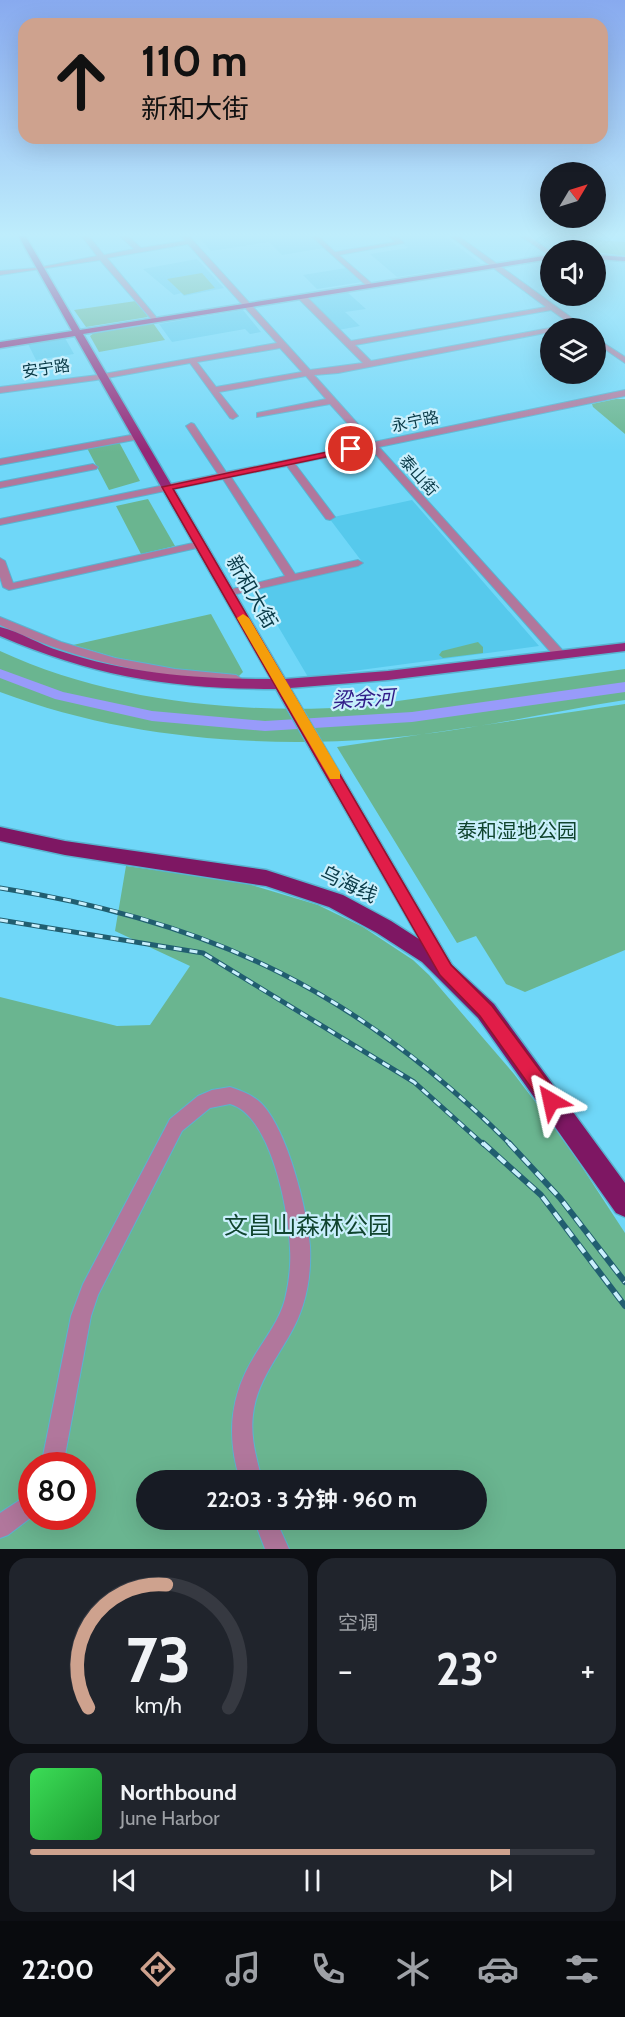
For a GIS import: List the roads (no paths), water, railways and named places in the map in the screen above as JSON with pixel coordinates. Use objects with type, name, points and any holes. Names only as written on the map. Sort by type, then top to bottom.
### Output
[{"type":"highway","name":"乌海线","points":[[0,834],[65,848],[266,878],[336,901],[422,951],[446,970],[486,1011],[625,1204]]},
{"type":"main road","name":"新和大街","points":[[60,307],[228,593],[278,686]]},
{"type":"main road","points":[[0,344],[230,307]]},
{"type":"main road","points":[[74,332],[231,307]]},
{"type":"main road","name":"新和大街","points":[[99,376],[131,438],[163,486],[193,546],[446,970]]},
{"type":"main road","points":[[0,631],[48,651],[125,672],[208,685],[278,686],[625,647]]},
{"type":"main road","name":"新和大街","points":[[312,745],[422,951]]},
{"type":"street","points":[[144,307],[153,319]]},
{"type":"street","name":"泰山街","points":[[247,307],[560,655]]},
{"type":"street","points":[[312,307],[369,364]]},
{"type":"street","points":[[348,344],[552,308],[566,318]]},
{"type":"street","points":[[214,390],[540,332]]},
{"type":"street","name":"安宁路","points":[[0,390],[282,345]]},
{"type":"street","points":[[606,347],[625,361]]},
{"type":"street","points":[[192,361],[233,416]]},
{"type":"street","name":"永宁路","points":[[0,520],[623,393]]},
{"type":"street","points":[[260,415],[333,401]]},
{"type":"street","points":[[191,426],[292,578]]},
{"type":"street","points":[[0,462],[131,438]]},
{"type":"street","name":"永宁路","points":[[223,474],[371,444]]},
{"type":"street","points":[[288,462],[330,517]]},
{"type":"street","points":[[0,485],[93,467]]},
{"type":"street","points":[[0,561],[9,587],[193,546]]},
{"type":"street","points":[[228,593],[358,563]]},
{"type":"street","points":[[0,621],[48,643],[115,663],[176,673],[251,680],[278,686]]},
{"type":"street","points":[[55,1452],[81,1316],[90,1291],[176,1125],[197,1105],[225,1095],[247,1103],[264,1121],[275,1144],[293,1201],[299,1235],[301,1266],[295,1300],[283,1332],[256,1372],[242,1406],[241,1431],[249,1470]]},
{"type":"street","points":[[0,1527],[18,1514]]},
{"type":"street","points":[[269,1530],[277,1549]]},
{"type":"waterway","name":"梁余河","points":[[0,673],[60,696],[152,716],[265,726],[412,717],[625,687]]},
{"type":"railway","points":[[0,888],[77,902],[148,921],[215,943],[278,972],[338,1005],[396,1045],[454,1091],[510,1144]]},
{"type":"railway","points":[[0,920],[203,953],[414,1082],[484,1145]]},
{"type":"railway","points":[[483,1143],[541,1195],[625,1306]]},
{"type":"railway","points":[[510,1144],[560,1198],[625,1282]]},
{"type":"park label","name":"泰和湿地公园","points":[[517,831]]},
{"type":"park label","name":"文昌山森林公园","points":[[308,1226]]}]
